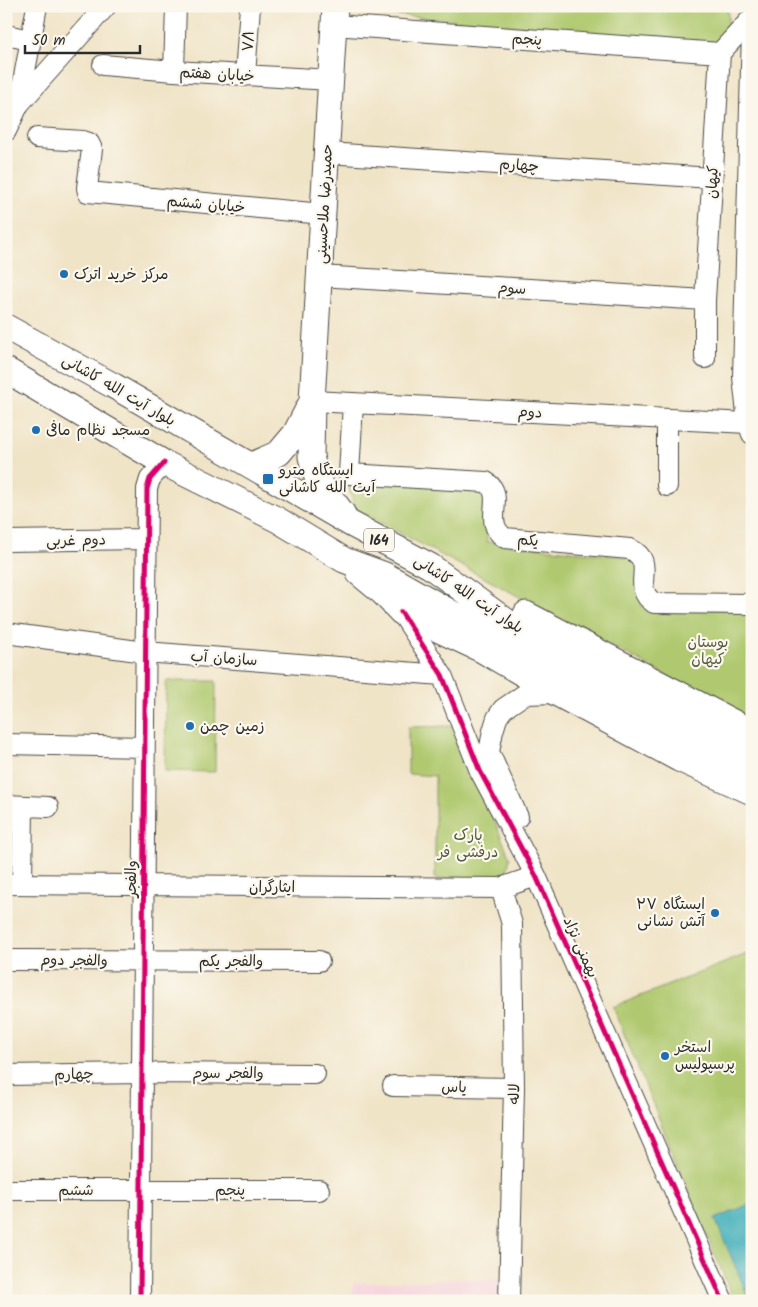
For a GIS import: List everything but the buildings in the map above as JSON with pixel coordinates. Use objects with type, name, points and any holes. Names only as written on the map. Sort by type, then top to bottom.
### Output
[{"type":"main road","name":"حمیدرضا ملاحسینی","points":[[335,16],[312,401],[311,457],[318,481],[351,524]]},
{"type":"main road","name":"بلوار آیت الله کاشانی","points":[[6,327],[114,386],[351,524],[430,566],[506,621],[572,659],[688,722],[752,751]]},
{"type":"main road","name":"بلوار آیت الله کاشانی","points":[[6,370],[164,463],[278,520],[344,560],[386,576],[580,686],[690,743],[752,772]]},
{"type":"main road","points":[[252,465],[279,453],[295,434],[312,401]]},
{"type":"main road","points":[[344,560],[382,592],[401,612],[482,650],[556,693],[679,759],[752,792]]},
{"type":"main road","points":[[430,566],[752,732]]},
{"type":"street","points":[[19,104],[36,6]]},
{"type":"street","points":[[6,131],[19,104],[106,6]]},
{"type":"street","points":[[174,71],[176,6]]},
{"type":"street","name":"۷/۱","points":[[245,76],[250,6]]},
{"type":"street","points":[[752,6],[752,12]]},
{"type":"street","name":"پنجم","points":[[335,16],[720,53]]},
{"type":"street","points":[[720,53],[752,18]]},
{"type":"street","points":[[750,429],[747,378],[752,29]]},
{"type":"street","points":[[6,35],[30,40]]},
{"type":"street","name":"کیهان","points":[[705,358],[705,300],[720,53]]},
{"type":"street","name":"خیابان هفتم","points":[[103,65],[245,76],[331,80]]},
{"type":"street","name":"خیابان ششم","points":[[37,138],[89,143],[92,150],[88,192],[323,214]]},
{"type":"street","name":"چهارم","points":[[327,152],[712,178]]},
{"type":"street","name":"سوم","points":[[320,276],[705,300]]},
{"type":"street","name":"دوم","points":[[312,401],[667,419],[750,429]]},
{"type":"street","name":"یکم","points":[[353,403],[349,474],[486,482],[492,486],[495,494],[494,524],[497,532],[505,538],[630,549],[639,553],[644,561],[643,589],[646,597],[654,603],[752,604]]},
{"type":"street","points":[[667,419],[667,486]]},
{"type":"street","name":"والفجر","points":[[140,1301],[147,489],[150,480],[164,463]]},
{"type":"street","name":"دوم غربی","points":[[6,541],[146,539]]},
{"type":"street","name":"بهمنی نژاد","points":[[401,612],[442,675],[480,771],[536,876],[723,1301]]},
{"type":"street","name":"سازمان آب","points":[[6,634],[145,652],[442,675]]},
{"type":"street","name":"بهمنی نژاد","points":[[536,876],[530,844],[489,752],[492,731],[503,709],[525,694],[556,693]]},
{"type":"street","points":[[6,744],[144,747]]},
{"type":"street","points":[[14,884],[14,805],[48,807]]},
{"type":"street","name":"ایثارگران","points":[[14,884],[501,888],[536,876]]},
{"type":"street","name":"لاله","points":[[501,888],[512,924],[514,1088],[509,1301]]},
{"type":"street","name":"والفجر دوم","points":[[6,960],[142,961]]},
{"type":"street","name":"والفجر یکم","points":[[142,961],[319,961]]},
{"type":"street","name":"چهارم","points":[[6,1075],[142,1073]]},
{"type":"street","name":"والفجر سوم","points":[[142,1073],[315,1074]]},
{"type":"street","name":"یاس","points":[[393,1086],[514,1088]]},
{"type":"street","name":"ششم","points":[[11,1190],[140,1190]]},
{"type":"street","name":"پنجم","points":[[140,1190],[319,1190]]},
{"type":"shaded area","points":[[504,1278],[503,1301],[353,1301],[353,1283]]},
{"type":"green space","points":[[353,6],[728,6],[728,45],[353,11]]},
{"type":"green space","name":"بوستان کیهان","points":[[346,480],[486,489],[487,542],[637,558],[642,607],[752,610],[752,721],[355,509]]},
{"type":"green space","name":"زمین چمن","points":[[166,681],[216,681],[215,772],[165,771]]},
{"type":"green space","name":"پارک درفشی فر","points":[[451,726],[471,765],[510,858],[507,871],[496,879],[435,879],[435,776],[408,774],[408,727]]},
{"type":"green space","points":[[752,952],[752,1301],[734,1301],[613,1007]]},
{"type":"water","points":[[752,1203],[752,1301],[750,1301],[715,1219]]},
{"type":"cycle path","points":[[140,1301],[147,489],[150,479],[164,463]]},
{"type":"cycle path","points":[[401,612],[442,675],[480,771],[536,876],[723,1301]]},
{"type":"place","name":"مرکز خرید اترک","points":[[64,274]]},
{"type":"place","name":"مسجد نظام مافی","points":[[36,430]]},
{"type":"place","name":"ایستگاه مترو آیت الله کاشانی","points":[[268,479]]},
{"type":"place","name":"زمین چمن","points":[[190,726]]},
{"type":"place","name":"ایستگاه ۲۷ آتش نشانی","points":[[715,913]]},
{"type":"place","name":"استخر پرسپولیس","points":[[665,1056]]}]
